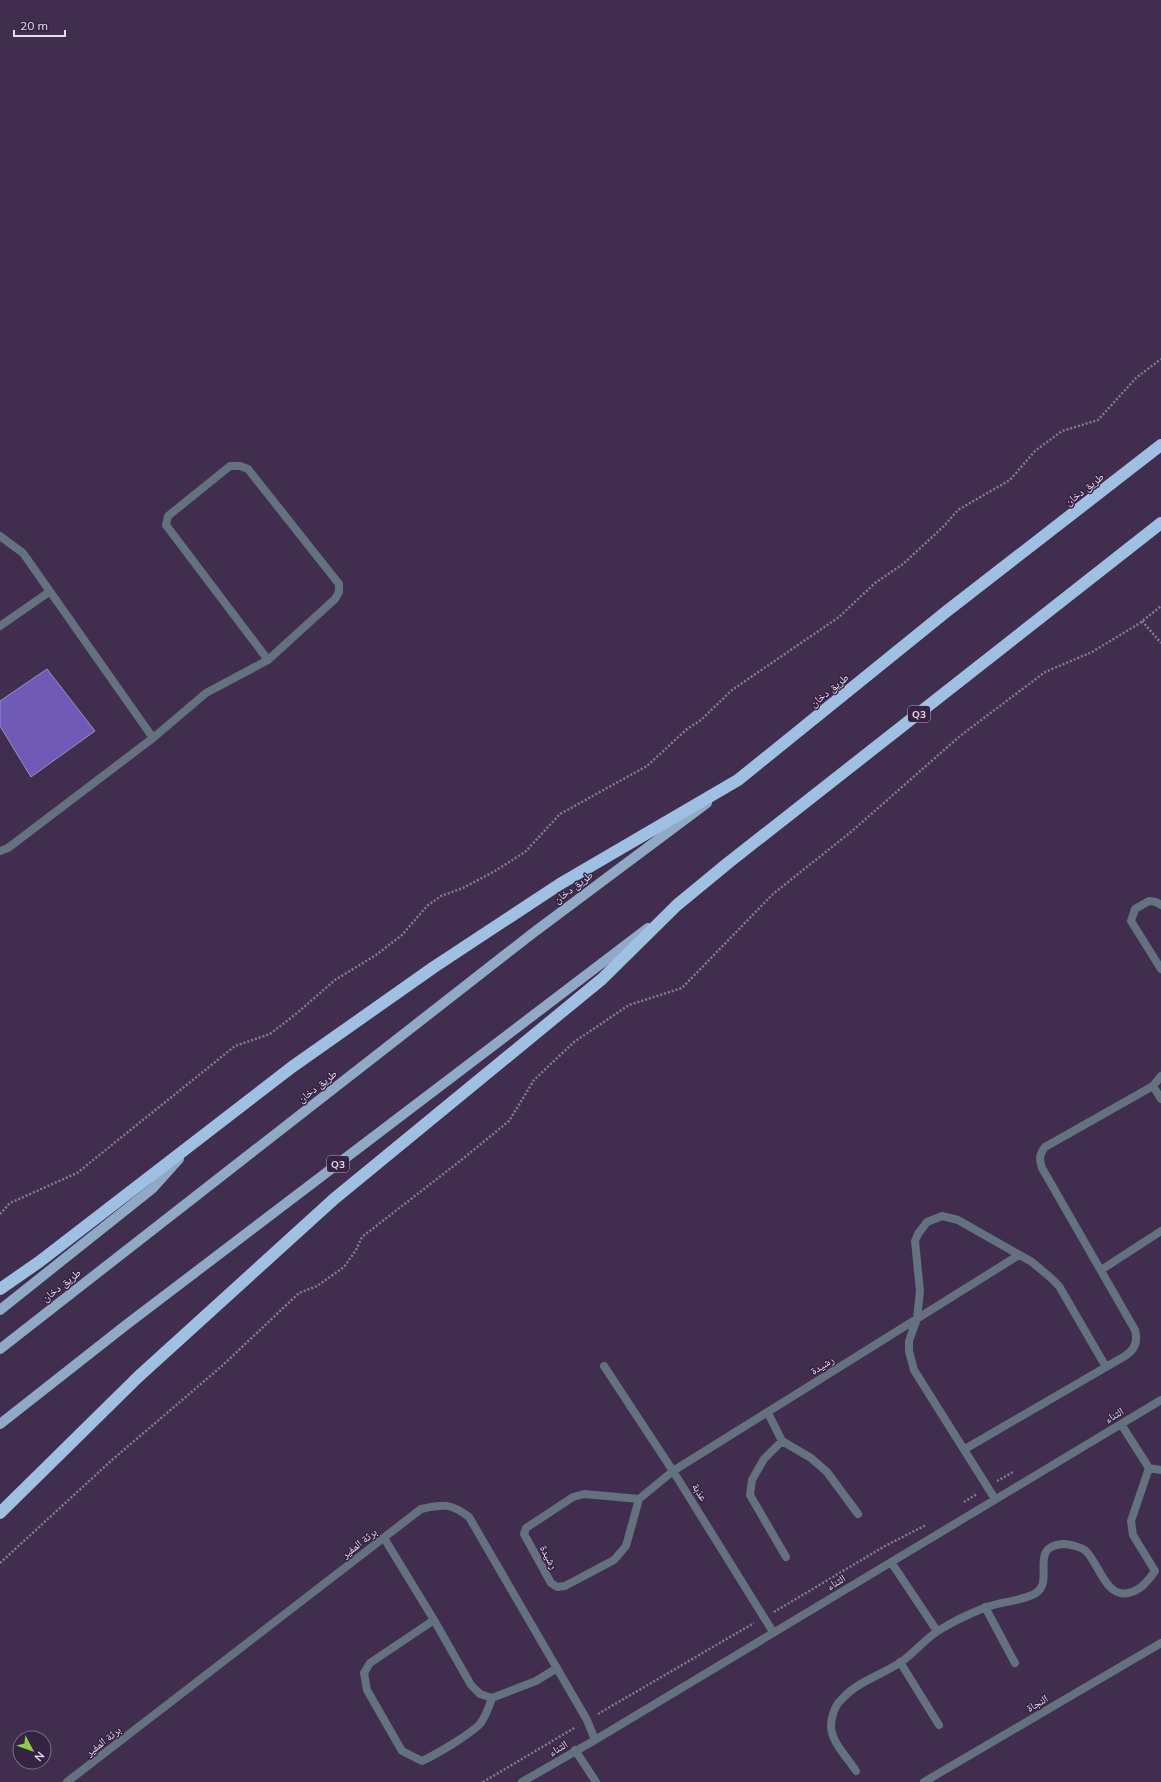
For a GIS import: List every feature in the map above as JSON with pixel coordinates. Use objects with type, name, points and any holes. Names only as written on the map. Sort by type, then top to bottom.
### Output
[{"type":"highway","name":"طريق دخان","points":[[738,780],[947,611],[1161,445]]},
{"type":"highway","name":"Q3","points":[[677,905],[728,863],[1161,524]]},
{"type":"highway","points":[[0,1289],[39,1262],[292,1067],[434,967],[560,884],[738,780]]},
{"type":"highway","points":[[0,1513],[138,1377],[328,1205],[602,979],[677,905]]},
{"type":"main road","name":"طريق دخان","points":[[0,1349],[533,933],[738,780]]},
{"type":"main road","name":"Q3","points":[[0,1424],[126,1325],[677,905]]},
{"type":"main road","points":[[0,1310],[153,1188],[191,1146]]},
{"type":"street","points":[[0,851],[8,848],[44,822],[153,738],[206,694],[268,660],[335,599],[339,592],[339,584],[248,469],[240,466],[230,466],[168,516],[166,525],[268,660]]},
{"type":"street","points":[[0,536],[23,553],[153,738]]},
{"type":"street","points":[[0,626],[49,592]]},
{"type":"street","points":[[1161,905],[1156,902],[1149,901],[1135,909],[1131,921],[1161,969]]},
{"type":"street","points":[[965,1449],[1130,1353],[1136,1342],[1137,1336],[1135,1330],[1042,1168],[1039,1160],[1040,1153],[1045,1147],[1153,1086],[1161,1076]]},
{"type":"street","points":[[1153,1086],[1161,1098]]},
{"type":"street","points":[[995,1499],[914,1370],[910,1361],[909,1341],[917,1319],[920,1291],[915,1241],[918,1234],[927,1222],[942,1216],[954,1218],[1043,1270],[1059,1286],[1106,1367]]},
{"type":"street","points":[[1101,1270],[1161,1231]]},
{"type":"street","name":"رشيدة","points":[[639,1499],[584,1494],[573,1497],[526,1528],[524,1534],[551,1583],[557,1587],[566,1586],[614,1560],[626,1546],[639,1499],[673,1471],[1019,1255]]},
{"type":"street","name":"عذبة","points":[[604,1366],[673,1471],[773,1632]]},
{"type":"street","name":"الثناء","points":[[522,1782],[575,1750],[595,1740],[1161,1400]]},
{"type":"street","points":[[768,1413],[782,1441],[811,1458],[827,1472],[858,1514]]},
{"type":"street","points":[[1121,1424],[1149,1468],[1161,1470]]},
{"type":"street","points":[[782,1441],[761,1464],[752,1480],[750,1495],[786,1557]]},
{"type":"street","points":[[856,1771],[835,1740],[831,1726],[835,1708],[850,1691],[900,1662],[938,1631],[985,1607],[1036,1593],[1042,1584],[1043,1557],[1046,1551],[1052,1547],[1064,1544],[1086,1551],[1114,1592],[1122,1594],[1133,1592],[1140,1588],[1158,1571],[1133,1535],[1131,1521],[1149,1468]]},
{"type":"street","name":"برثة المفير","points":[[67,1782],[421,1509],[446,1505],[459,1509],[469,1517],[587,1720],[595,1740]]},
{"type":"street","points":[[384,1538],[434,1620],[471,1685],[480,1694],[492,1698],[536,1681],[557,1668]]},
{"type":"street","points":[[891,1562],[938,1631]]},
{"type":"street","points":[[985,1607],[1014,1663]]},
{"type":"street","points":[[434,1620],[370,1663],[364,1673],[367,1690],[402,1751],[422,1760],[438,1754],[479,1724],[487,1714],[492,1698]]},
{"type":"street","name":"النجاة","points":[[924,1782],[1161,1643]]},
{"type":"street","points":[[900,1662],[939,1725]]},
{"type":"street","points":[[575,1750],[596,1782]]},
{"type":"path","points":[[0,1214],[10,1203],[77,1173],[235,1046],[270,1034],[297,1014],[335,980],[376,956],[397,940],[427,906],[441,896],[463,888],[495,871],[525,852],[560,814],[647,766],[687,729],[701,720],[732,690],[839,617],[875,583],[903,564],[944,526],[958,510],[1010,480],[1035,451],[1062,431],[1098,420],[1136,378],[1161,359]]},
{"type":"path","points":[[0,1563],[112,1460],[223,1365],[299,1294],[317,1286],[344,1267],[356,1250],[362,1237],[509,1121],[534,1080],[574,1042],[629,1005],[682,988],[773,894],[852,831],[960,736],[1045,672],[1092,652],[1142,621],[1161,606]]},
{"type":"path","points":[[1142,621],[1161,643]]},
{"type":"path","points":[[962,1503],[1020,1469]]},
{"type":"path","points":[[483,1782],[885,1546],[930,1523]]},
{"type":"building","points":[[47,669],[95,731],[31,777],[0,726],[0,701]]}]
